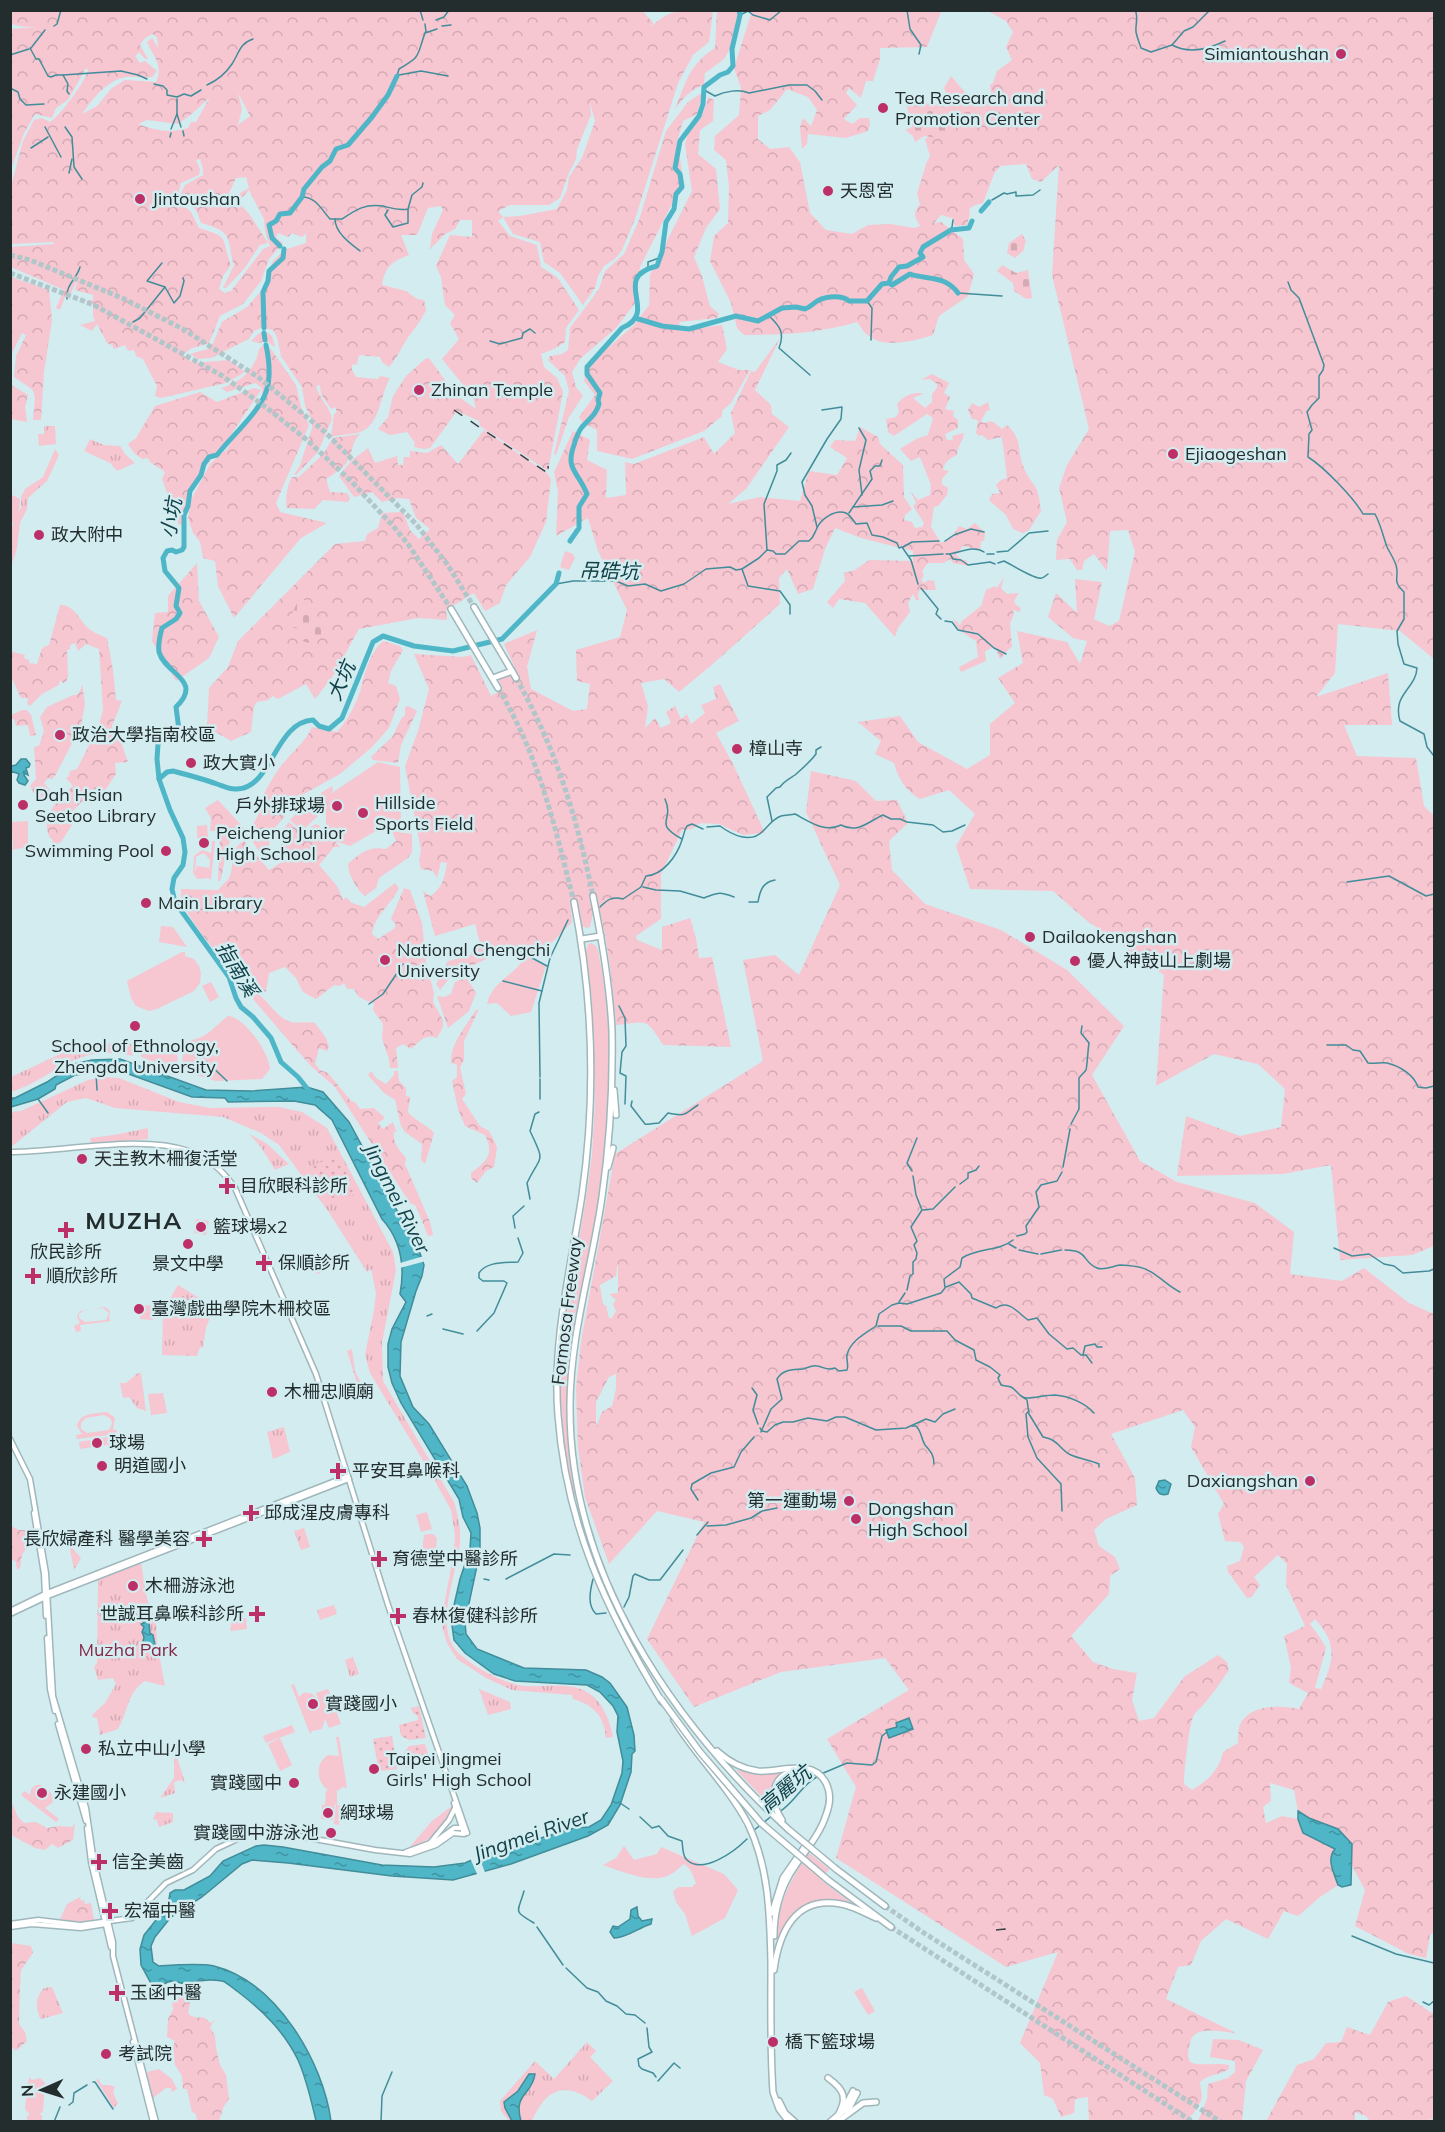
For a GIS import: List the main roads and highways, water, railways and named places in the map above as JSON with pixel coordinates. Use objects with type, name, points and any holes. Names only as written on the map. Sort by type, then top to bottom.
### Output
[{"type":"highway","points":[[474,607],[516,678]]},
{"type":"highway","points":[[452,611],[498,688]]},
{"type":"highway","points":[[493,678],[512,671]]},
{"type":"highway","name":"Formosa Freeway","points":[[593,896],[601,936],[612,1029],[611,1062],[602,1198],[576,1336],[571,1380],[570,1430],[578,1493],[591,1541],[616,1602],[661,1682],[704,1741],[788,1829],[885,1906]]},
{"type":"highway","name":"Formosa Freeway","points":[[574,902],[582,939],[590,1012],[591,1076],[582,1193],[557,1375],[560,1432],[569,1496],[586,1553],[608,1605],[628,1643],[661,1699],[700,1752],[755,1816],[787,1846],[876,1918],[891,1927]]},
{"type":"highway","points":[[582,939],[601,936]]},
{"type":"highway","points":[[611,1062],[614,1069],[616,1115]]},
{"type":"highway","points":[[602,1198],[613,1148]]},
{"type":"highway","points":[[661,1699],[679,1729],[732,1798],[748,1824],[758,1848],[768,1897],[773,2092],[779,2109],[789,2121]]},
{"type":"highway","points":[[704,1741],[724,1757],[742,1767],[759,1771],[799,1767],[812,1772],[826,1788],[826,1804],[821,1821],[789,1872],[773,1907],[770,1933]]},
{"type":"highway","points":[[788,1829],[774,1804],[773,1793],[776,1784],[792,1771],[812,1772]]},
{"type":"highway","points":[[789,1872],[776,1911],[774,1933],[776,2091],[782,2107],[795,2121]]},
{"type":"highway","points":[[774,1970],[779,1940],[791,1920],[810,1907],[833,1903],[843,1904],[876,1918]]},
{"type":"highway","points":[[828,2078],[840,2087],[843,2095],[842,2107],[837,2120]]},
{"type":"highway","points":[[837,2120],[855,2092]]},
{"type":"highway","points":[[830,2121],[837,2120],[863,2103],[876,2102]]},
{"type":"main road","points":[[10,1152],[150,1143],[190,1151],[214,1165],[226,1176],[238,1193],[312,1363],[388,1605],[464,1831]]},
{"type":"main road","points":[[10,1439],[26,1471],[37,1527],[46,1595],[52,1698],[86,1808],[116,1975],[154,2121]]},
{"type":"main road","points":[[10,1612],[46,1595],[348,1478]]},
{"type":"main road","points":[[454,1796],[464,1831]]},
{"type":"main road","points":[[430,1844],[456,1807]]},
{"type":"main road","points":[[405,1852],[430,1844],[454,1828],[464,1831]]},
{"type":"main road","points":[[10,1926],[32,1924],[81,1928],[135,1916],[166,1883],[193,1870],[227,1843],[255,1832],[271,1832],[375,1850],[417,1852],[430,1848],[455,1832],[464,1831]]},
{"type":"water","points":[[21,759],[26,759],[30,764],[26,768],[28,775],[24,773],[28,781],[25,785],[17,780],[19,774],[11,771],[11,766],[16,765]]},
{"type":"water","points":[[120,1059],[206,1090],[251,1091],[307,1087],[323,1092],[349,1122],[420,1253],[424,1265],[401,1342],[400,1376],[413,1407],[429,1424],[467,1486],[477,1513],[480,1528],[480,1552],[465,1622],[466,1634],[477,1649],[524,1668],[586,1670],[602,1677],[610,1683],[627,1707],[634,1735],[635,1751],[632,1754],[631,1772],[620,1805],[608,1825],[588,1836],[511,1864],[453,1880],[392,1876],[252,1860],[242,1864],[202,1897],[171,1917],[155,1937],[151,1946],[153,1962],[159,1966],[194,1964],[214,1966],[237,1975],[258,1989],[277,2007],[307,2050],[318,2074],[331,2121],[316,2121],[301,2068],[279,2030],[228,1984],[214,1980],[186,1984],[172,1981],[160,1987],[153,1987],[141,1965],[140,1949],[144,1935],[168,1905],[170,1893],[175,1890],[184,1890],[210,1876],[223,1861],[256,1846],[283,1847],[382,1865],[434,1867],[465,1863],[574,1828],[589,1827],[601,1820],[611,1805],[622,1773],[623,1761],[617,1732],[618,1716],[613,1706],[600,1692],[587,1685],[515,1681],[494,1674],[465,1653],[454,1640],[451,1618],[470,1549],[471,1533],[463,1517],[459,1499],[401,1403],[392,1383],[388,1367],[388,1344],[392,1329],[406,1302],[400,1294],[402,1264],[400,1254],[394,1236],[382,1219],[332,1120],[315,1105],[294,1101],[228,1102],[225,1098],[192,1097],[123,1072],[107,1071],[75,1075],[56,1085],[55,1089],[38,1099],[11,1107],[10,1098],[15,1098],[47,1082],[74,1064],[92,1060]]},
{"type":"water","points":[[1165,1480],[1171,1484],[1168,1494],[1162,1495],[1156,1488],[1159,1481]]},
{"type":"water","points":[[142,1620],[149,1623],[154,1647],[148,1647],[143,1641],[144,1627],[141,1624],[144,1623]]},
{"type":"water","points":[[909,1718],[913,1729],[889,1738],[886,1730],[897,1727],[896,1723]]},
{"type":"water","points":[[1298,1811],[1309,1818],[1338,1829],[1352,1844],[1351,1885],[1342,1887],[1338,1885],[1331,1862],[1335,1849],[1303,1833]]},
{"type":"water","points":[[637,1907],[638,1916],[642,1921],[652,1919],[651,1924],[614,1938],[610,1932],[613,1926],[618,1927],[630,1919],[631,1910]]},
{"type":"water","points":[[529,2074],[535,2074],[519,2105],[521,2121],[512,2121],[504,2102],[518,2091]]},
{"type":"waterway","points":[[54,26],[57,24],[61,10]]},
{"type":"waterway","points":[[420,10],[423,20]]},
{"type":"waterway","points":[[436,20],[444,17],[449,10]]},
{"type":"waterway","points":[[570,541],[579,528],[579,507],[587,494],[572,465],[572,453],[579,431],[594,414],[599,404],[600,393],[587,374],[587,367],[622,328],[633,321],[637,313],[635,287],[637,278],[643,271],[657,266],[662,252],[666,222],[674,209],[676,194],[682,187],[680,174],[675,168],[680,141],[699,116],[703,104],[704,87],[728,72],[733,66],[732,49],[740,15],[739,10]]},
{"type":"waterway","points":[[740,15],[748,11],[753,15],[770,20],[782,10]]},
{"type":"waterway","points":[[907,10],[910,29],[921,45],[919,54]]},
{"type":"waterway","points":[[1135,10],[1136,32],[1141,48],[1151,52],[1172,45],[1184,31],[1193,27],[1210,10]]},
{"type":"waterway","points":[[425,24],[426,32]]},
{"type":"waterway","points":[[442,26],[451,25]]},
{"type":"waterway","points":[[397,76],[399,69],[417,55],[425,33],[437,29]]},
{"type":"waterway","points":[[31,48],[45,30]]},
{"type":"waterway","points":[[207,85],[224,73],[242,46],[253,39]]},
{"type":"waterway","points":[[1172,45],[1192,50],[1225,41]]},
{"type":"waterway","points":[[30,48],[48,76],[63,75],[68,84],[69,94]]},
{"type":"waterway","points":[[10,55],[29,49]]},
{"type":"waterway","points":[[63,75],[121,71],[147,79]]},
{"type":"waterway","points":[[399,75],[421,71],[448,76]]},
{"type":"waterway","name":"小坑","points":[[280,246],[272,238],[269,225],[276,221],[280,214],[290,213],[302,197],[304,189],[330,161],[336,149],[348,145],[372,117],[388,95],[397,76]]},
{"type":"waterway","points":[[154,84],[163,86],[167,90],[167,95],[177,97],[184,94],[191,96],[201,90]]},
{"type":"waterway","points":[[704,90],[715,96],[732,91],[749,93],[789,85],[807,85],[822,100]]},
{"type":"waterway","points":[[10,88],[18,92],[20,99],[26,105],[44,104]]},
{"type":"waterway","points":[[171,129],[177,114],[177,99]]},
{"type":"waterway","points":[[177,114],[181,127]]},
{"type":"waterway","points":[[45,127],[61,157]]},
{"type":"waterway","points":[[65,127],[72,137],[74,167],[82,179]]},
{"type":"waterway","points":[[183,131],[184,136]]},
{"type":"waterway","points":[[170,137],[171,133]]},
{"type":"waterway","points":[[31,148],[48,137]]},
{"type":"waterway","points":[[69,173],[72,159]]},
{"type":"waterway","points":[[302,197],[315,201],[330,219],[342,219],[357,210],[371,206],[408,209],[412,195],[422,187],[423,183]]},
{"type":"waterway","points":[[992,200],[1004,193],[1016,192],[1016,196],[1033,195],[1040,190]]},
{"type":"waterway","points":[[981,211],[989,202]]},
{"type":"waterway","points":[[388,210],[385,215],[393,227],[408,223],[408,210]]},
{"type":"waterway","points":[[335,219],[341,233],[360,251]]},
{"type":"waterway","points":[[948,232],[953,220]]},
{"type":"waterway","points":[[889,283],[899,267],[907,266],[923,257],[920,253],[923,247],[951,230],[969,228],[972,221]]},
{"type":"waterway","name":"小坑","points":[[264,328],[263,292],[269,271],[283,258],[284,249]]},
{"type":"waterway","points":[[648,268],[648,262],[659,258]]},
{"type":"waterway","points":[[133,322],[140,318],[165,287],[147,281],[162,263]]},
{"type":"waterway","points":[[67,299],[69,286],[80,267]]},
{"type":"waterway","points":[[635,318],[662,326],[689,329],[736,316],[758,321],[782,308],[805,309],[826,298],[839,297],[849,301],[867,301],[882,284],[892,285],[910,274],[942,281],[958,293]]},
{"type":"waterway","points":[[165,287],[174,303],[180,296],[183,278]]},
{"type":"waterway","points":[[1288,282],[1291,290],[1299,298],[1324,365],[1319,376],[1319,398],[1307,412],[1312,430],[1309,434],[1308,457],[1338,483],[1363,514],[1375,514],[1379,522],[1396,565],[1398,585],[1404,592],[1404,619],[1397,631],[1398,644],[1404,664],[1417,668],[1416,675],[1399,704],[1400,721],[1424,734],[1427,747],[1434,756]]},
{"type":"waterway","points":[[958,293],[1002,296]]},
{"type":"waterway","points":[[867,301],[872,308],[871,340]]},
{"type":"waterway","points":[[769,316],[780,330],[782,338],[779,348],[810,375]]},
{"type":"waterway","points":[[490,341],[500,344],[522,338],[523,333],[530,329],[535,333]]},
{"type":"waterway","name":"小坑","points":[[264,333],[265,340]]},
{"type":"waterway","name":"小坑","points":[[266,345],[269,375],[268,387],[263,399],[217,455],[209,457],[204,464],[201,475],[190,491],[184,515],[184,547],[176,552],[167,551],[163,558],[165,571],[179,588],[176,606],[180,613],[176,619],[162,628],[159,652],[163,660],[185,684],[186,690],[184,698],[176,707],[179,730],[158,744],[157,759],[159,779],[183,838],[185,852],[183,865],[174,878],[172,889],[175,902],[229,977],[241,1007],[271,1038],[281,1062],[310,1092]]},
{"type":"waterway","points":[[817,527],[812,506],[805,495],[802,482],[841,419],[842,407],[822,410]]},
{"type":"waterway","points":[[859,428],[866,440],[859,470],[862,495]]},
{"type":"waterway","points":[[767,550],[764,504],[777,471],[777,465],[786,460],[791,453]]},
{"type":"waterway","points":[[849,513],[872,479],[870,471],[875,466],[880,466],[882,460]]},
{"type":"waterway","points":[[853,507],[882,505],[893,501]]},
{"type":"waterway","name":"吊硞坑","points":[[556,584],[573,581],[616,581],[628,586],[645,584],[661,591],[684,584],[706,569],[730,567],[736,570],[742,569],[767,550],[776,554],[785,554],[799,541],[811,540],[825,518],[837,512],[846,513],[856,524],[867,523],[872,535],[883,537],[897,543],[899,548],[902,547],[911,560],[918,584]]},
{"type":"waterway","points":[[945,541],[971,529],[984,532]]},
{"type":"waterway","points":[[997,552],[1008,551],[1029,533],[1048,531]]},
{"type":"waterway","points":[[903,547],[912,542],[939,541]]},
{"type":"waterway","points":[[946,554],[970,549],[984,552]]},
{"type":"waterway","points":[[909,556],[943,554]]},
{"type":"waterway","points":[[950,554],[953,559],[961,560],[968,565],[990,562],[995,564]]},
{"type":"waterway","points":[[987,554],[994,554]]},
{"type":"waterway","points":[[998,563],[1004,561],[1039,578],[1048,574]]},
{"type":"waterway","points":[[742,569],[748,586],[780,591],[790,605],[790,614]]},
{"type":"waterway","name":"大坑","points":[[159,779],[167,772],[173,771],[231,789],[247,787],[266,769],[281,743],[300,724],[313,720],[319,726],[329,729],[342,718],[373,642],[383,636],[414,646],[453,651],[502,639],[556,584],[559,573]]},
{"type":"waterway","points":[[921,588],[938,609],[936,614],[941,619]]},
{"type":"waterway","points":[[945,621],[952,622],[958,630],[978,634],[994,648],[1006,654]]},
{"type":"waterway","points":[[772,821],[767,797],[803,768],[816,754],[816,750],[821,747]]},
{"type":"waterway","points":[[665,799],[668,813],[666,825],[682,839]]},
{"type":"waterway","points":[[707,827],[720,826],[747,838],[758,835],[778,817],[795,814],[829,828],[841,825],[853,828],[863,826],[883,815],[891,819],[933,825],[943,832],[965,825]]},
{"type":"waterway","points":[[600,907],[611,899],[623,899],[641,887],[646,876],[664,868],[677,852],[687,826],[692,824],[703,829]]},
{"type":"waterway","points":[[1347,882],[1389,876],[1426,896],[1434,894]]},
{"type":"waterway","points":[[749,902],[758,902],[763,887],[775,880]]},
{"type":"waterway","points":[[643,887],[680,891],[704,898],[718,893],[734,897]]},
{"type":"waterway","points":[[540,1077],[539,1003],[550,958],[568,920]]},
{"type":"waterway","points":[[513,952],[521,952],[547,966]]},
{"type":"waterway","points":[[369,1004],[383,994],[403,964]]},
{"type":"waterway","points":[[503,981],[542,991]]},
{"type":"waterway","points":[[619,1006],[625,1018],[626,1046],[622,1052],[620,1073],[626,1076],[625,1104]]},
{"type":"waterway","points":[[1071,1124],[1079,1109],[1079,1078],[1087,1066],[1089,1043],[1081,1033],[1082,1026]]},
{"type":"waterway","points":[[1327,1045],[1346,1045],[1353,1050],[1360,1051],[1368,1063],[1387,1063],[1397,1066],[1410,1075],[1418,1087],[1434,1086]]},
{"type":"waterway","points":[[207,1062],[227,1081]]},
{"type":"waterway","points":[[96,1073],[97,1090]]},
{"type":"waterway","points":[[540,1079],[540,1099]]},
{"type":"waterway","points":[[38,1099],[48,1113]]},
{"type":"waterway","points":[[632,1101],[631,1106],[645,1124],[659,1123],[668,1113],[685,1114],[698,1105]]},
{"type":"waterway","points":[[530,1199],[527,1183],[540,1158],[530,1131],[535,1114],[539,1112]]},
{"type":"waterway","points":[[1063,1167],[1070,1129]]},
{"type":"waterway","points":[[912,1171],[907,1163],[917,1138]]},
{"type":"waterway","points":[[960,1184],[968,1178],[968,1173],[979,1166]]},
{"type":"waterway","points":[[1017,1236],[1027,1232],[1026,1226],[1039,1207],[1036,1192],[1041,1185],[1057,1181],[1062,1172]]},
{"type":"waterway","points":[[907,1290],[917,1253],[914,1245],[917,1241],[911,1227],[922,1210],[916,1195],[913,1176]]},
{"type":"waterway","points":[[923,1210],[933,1209],[955,1187]]},
{"type":"waterway","points":[[515,1228],[513,1216],[524,1206]]},
{"type":"waterway","points":[[477,1331],[494,1313],[507,1283],[483,1281],[479,1278],[479,1273],[487,1266],[518,1262],[523,1253],[518,1238]]},
{"type":"waterway","points":[[761,1432],[771,1409],[782,1399],[777,1379],[782,1373],[811,1366],[835,1368],[839,1371],[847,1370],[847,1357],[851,1346],[876,1326],[879,1314],[892,1305],[907,1304],[941,1293],[945,1288],[944,1279],[960,1267],[962,1258],[1013,1240]]},
{"type":"waterway","points":[[1009,1244],[1016,1248]]},
{"type":"waterway","points":[[1334,1248],[1352,1256],[1369,1254],[1403,1273],[1434,1269]]},
{"type":"waterway","points":[[1019,1250],[1038,1254]]},
{"type":"waterway","points":[[1041,1254],[1061,1250]]},
{"type":"waterway","points":[[1065,1250],[1082,1254],[1092,1266],[1100,1269],[1120,1265],[1144,1269],[1180,1292]]},
{"type":"waterway","points":[[946,1287],[959,1282],[972,1298],[996,1308],[1009,1306],[1028,1320],[1037,1318],[1049,1334],[1067,1349],[1073,1348],[1081,1355],[1083,1355],[1085,1346],[1095,1344],[1097,1347],[1102,1347]]},
{"type":"waterway","points":[[899,1302],[905,1293]]},
{"type":"waterway","points":[[427,1316],[432,1314]]},
{"type":"waterway","points":[[878,1326],[901,1326],[911,1331],[947,1331],[955,1340],[974,1350],[976,1360],[1000,1375],[998,1378],[1001,1385],[1011,1387],[1026,1398],[1055,1395],[1066,1397],[1081,1403],[1094,1413]]},
{"type":"waterway","points":[[443,1329],[463,1334]]},
{"type":"waterway","points":[[1083,1355],[1086,1355],[1092,1363]]},
{"type":"waterway","points":[[752,1388],[757,1395],[753,1410],[758,1424]]},
{"type":"waterway","points":[[1021,1396],[1027,1400],[1029,1414],[1043,1437],[1054,1441],[1068,1454],[1099,1464],[1099,1467]]},
{"type":"waterway","points":[[760,1428],[767,1432],[783,1422],[808,1418],[827,1421],[836,1417],[845,1417],[876,1430],[906,1428],[926,1419],[935,1422],[943,1414],[955,1409]]},
{"type":"waterway","points":[[1029,1411],[1026,1414],[1028,1437],[1037,1458],[1061,1484],[1062,1511]]},
{"type":"waterway","points":[[912,1426],[916,1426],[919,1431],[933,1456],[934,1464]]},
{"type":"waterway","points":[[698,1500],[691,1489],[692,1484],[711,1473],[734,1467],[741,1452],[754,1437]]},
{"type":"waterway","points":[[707,1526],[726,1525],[751,1518],[762,1511],[777,1508]]},
{"type":"waterway","points":[[697,1535],[708,1522]]},
{"type":"waterway","points":[[624,1607],[635,1574],[649,1580],[660,1580],[683,1550]]},
{"type":"waterway","points":[[506,1579],[554,1554],[570,1555]]},
{"type":"waterway","points":[[484,1579],[489,1580]]},
{"type":"waterway","points":[[593,1579],[590,1593],[591,1606],[596,1614],[606,1613]]},
{"type":"waterway","name":"高麗坑","points":[[821,1774],[847,1763],[872,1765],[876,1762],[882,1736],[887,1732]]},
{"type":"waterway","name":"高麗坑","points":[[779,1812],[811,1780],[817,1777]]},
{"type":"waterway","name":"高麗坑","points":[[620,1803],[629,1809]]},
{"type":"waterway","name":"高麗坑","points":[[753,1831],[773,1815]]},
{"type":"waterway","name":"高麗坑","points":[[640,1817],[652,1828],[659,1826],[668,1836],[682,1841],[684,1856],[694,1864],[701,1865],[718,1860],[747,1839]]},
{"type":"waterway","points":[[524,1891],[518,1910],[522,1916],[534,1923]]},
{"type":"waterway","points":[[537,1927],[563,1965]]},
{"type":"waterway","points":[[1352,1936],[1396,1954],[1434,1963]]},
{"type":"waterway","points":[[566,1968],[587,1988],[598,1992],[606,2001],[617,2006],[626,2014],[635,2015],[645,2023]]},
{"type":"waterway","points":[[1423,2002],[1429,2005],[1434,2001]]},
{"type":"waterway","points":[[647,2028],[649,2047],[652,2052],[638,2059],[639,2066],[656,2077]]},
{"type":"waterway","points":[[658,2081],[674,2063],[680,2068]]},
{"type":"waterway","points":[[381,2122],[382,2096],[392,2072]]},
{"type":"waterway","points":[[93,2082],[113,2109]]},
{"type":"waterway","points":[[69,2105],[73,2102],[74,2093],[87,2085]]},
{"type":"waterway","points":[[54,2122],[60,2107]]},
{"type":"tunnel","points":[[10,255],[30,260],[122,298],[183,329],[258,377],[325,432],[416,524],[447,564],[474,607]]},
{"type":"tunnel","points":[[10,273],[94,305],[221,375],[267,408],[307,440],[351,481],[393,526],[408,544],[451,609]]},
{"type":"tunnel","points":[[516,678],[543,731],[564,784],[593,896]]},
{"type":"tunnel","points":[[498,688],[513,714],[535,766],[552,818],[574,902]]},
{"type":"tunnel","points":[[885,1906],[1221,2122]]},
{"type":"tunnel","points":[[891,1927],[1193,2122]]},
{"type":"railway","points":[[454,410],[549,474],[548,466]]},
{"type":"railway","points":[[996,1930],[1005,1929],[1008,1940]]},
{"type":"place","name":"Simiantoushan","points":[[1341,54]]},
{"type":"place","name":"Tea Research and Promotion Center","points":[[883,108]]},
{"type":"place","name":"天恩宮","points":[[828,191]]},
{"type":"place","name":"Jintoushan","points":[[140,199]]},
{"type":"place","name":"Zhinan Temple","points":[[419,390]]},
{"type":"place","name":"Ejiaogeshan","points":[[1173,454]]},
{"type":"place","name":"政大附中","points":[[39,535]]},
{"type":"place","name":"政治大學指南校區","points":[[60,735]]},
{"type":"place","name":"樟山寺","points":[[737,749]]},
{"type":"place","name":"政大實小","points":[[191,763]]},
{"type":"place","name":"Dah Hsian Seetoo Library","points":[[23,805]]},
{"type":"place","name":"戶外排球場","points":[[337,806]]},
{"type":"place","name":"Hillside Sports Field","points":[[363,813]]},
{"type":"place","name":"Peicheng Junior High School","points":[[204,843]]},
{"type":"place","name":"Swimming Pool","points":[[166,851]]},
{"type":"place","name":"Main Library","points":[[146,903]]},
{"type":"place","name":"Dailaokengshan","points":[[1030,937]]},
{"type":"place","name":"National Chengchi University","points":[[385,960]]},
{"type":"place","name":"優人神鼓山上劇場","points":[[1075,961]]},
{"type":"place","name":"School of Ethnology, Zhengda University","points":[[135,1026]]},
{"type":"place","name":"天主教木柵復活堂","points":[[82,1159]]},
{"type":"place","name":"目欣眼科診所","points":[[227,1186]]},
{"type":"place","name":"籃球場x2","points":[[201,1227]]},
{"type":"place","name":"欣民診所","points":[[66,1230]]},
{"type":"place","name":"景文中學","points":[[188,1244]]},
{"type":"place","name":"保順診所","points":[[264,1263]]},
{"type":"place","name":"順欣診所","points":[[33,1276]]},
{"type":"place","name":"臺灣戲曲學院木柵校區","points":[[139,1309]]},
{"type":"place","name":"木柵忠順廟","points":[[272,1392]]},
{"type":"place","name":"球場","points":[[97,1443]]},
{"type":"place","name":"明道國小","points":[[102,1466]]},
{"type":"place","name":"平安耳鼻喉科","points":[[338,1471]]},
{"type":"place","name":"Daxiangshan","points":[[1310,1481]]},
{"type":"place","name":"第一運動場","points":[[849,1501]]},
{"type":"place","name":"邱成湦皮膚專科","points":[[251,1513]]},
{"type":"place","name":"Dongshan High School","points":[[856,1519]]},
{"type":"place","name":"長欣婦產科 醫學美容","points":[[204,1539]]},
{"type":"place","name":"育德堂中醫診所","points":[[379,1559]]},
{"type":"place","name":"木柵游泳池","points":[[133,1586]]},
{"type":"place","name":"世誠耳鼻喉科診所","points":[[257,1614]]},
{"type":"place","name":"春林復健科診所","points":[[398,1616]]},
{"type":"place","name":"實踐國小","points":[[313,1704]]},
{"type":"place","name":"私立中山小學","points":[[86,1749]]},
{"type":"place","name":"Taipei Jingmei Girls' High School","points":[[374,1769]]},
{"type":"place","name":"實踐國中","points":[[294,1783]]},
{"type":"place","name":"永建國小","points":[[42,1793]]},
{"type":"place","name":"網球場","points":[[328,1813]]},
{"type":"place","name":"實踐國中游泳池","points":[[331,1833]]},
{"type":"place","name":"信全美齒","points":[[99,1862]]},
{"type":"place","name":"宏福中醫","points":[[110,1911]]},
{"type":"place","name":"玉函中醫","points":[[117,1993]]},
{"type":"place","name":"橋下籃球場","points":[[773,2042]]},
{"type":"place","name":"考試院","points":[[106,2054]]},
{"type":"district","name":"MUZHA","points":[[134,1221]]},
{"type":"water label","name":"指南溪","points":[[237,969]]},
{"type":"water label","name":"Jingmei River","points":[[397,1198]]},
{"type":"water label","name":"Jingmei River","points":[[531,1835]]},
{"type":"park label","name":"Muzha Park","points":[[128,1650]]}]
